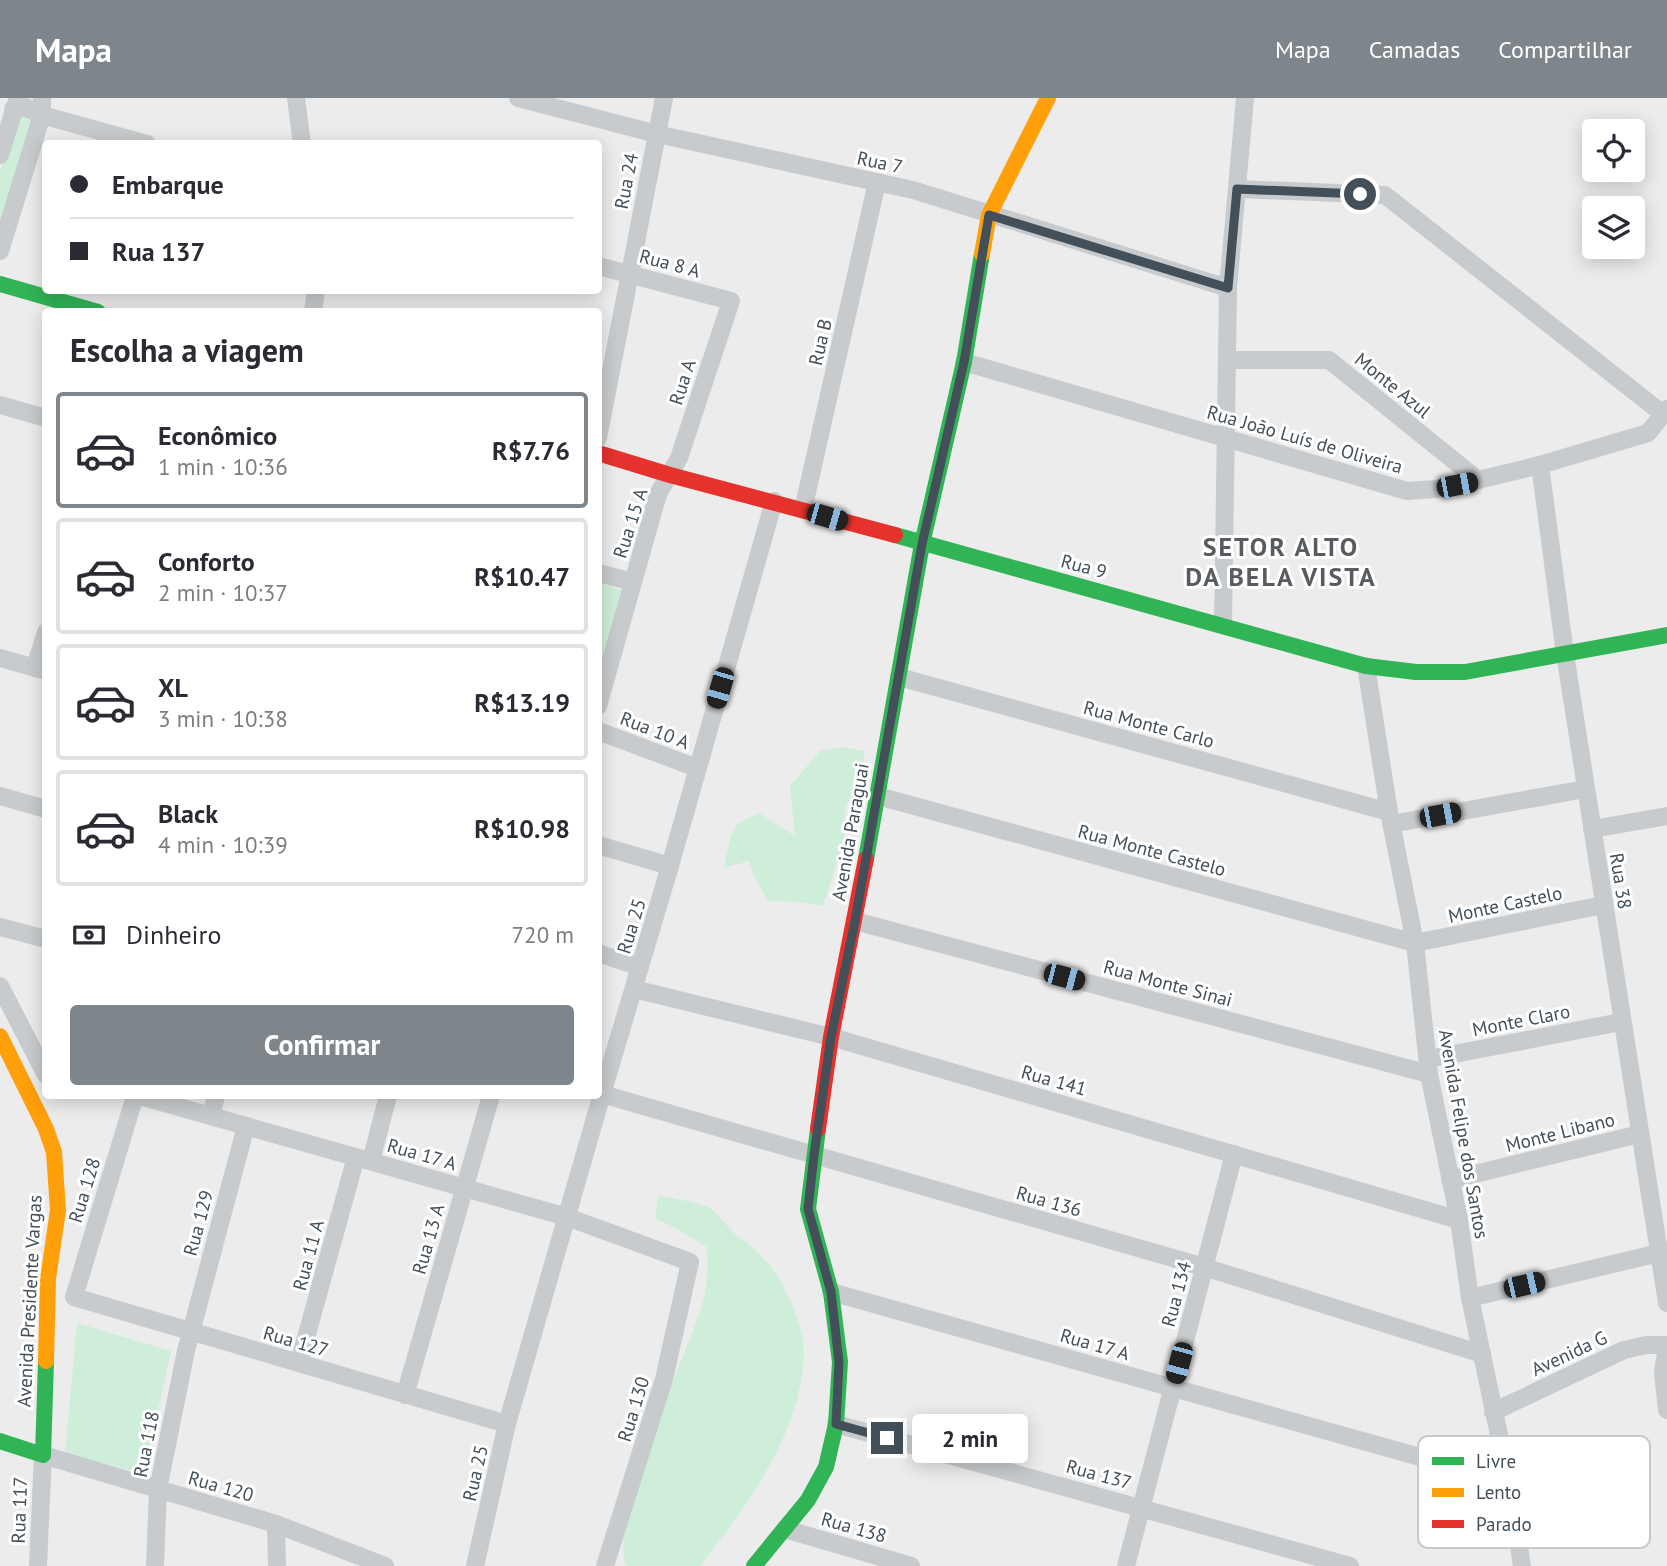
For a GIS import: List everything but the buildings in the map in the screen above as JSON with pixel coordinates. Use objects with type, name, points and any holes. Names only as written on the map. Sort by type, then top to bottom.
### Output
[{"type":"street","points":[[296,98],[301,140]]},
{"type":"street","name":"Rua 7","points":[[517,98],[657,134],[913,190],[1228,288]]},
{"type":"street","name":"Rua 24","points":[[602,418],[664,98]]},
{"type":"street","name":"Avenida Paraguai","points":[[754,1566],[808,1500],[825,1467],[836,1424],[839,1362],[831,1292],[808,1209],[831,1037],[855,921],[922,544],[964,362],[989,215],[1048,98]]},
{"type":"street","points":[[1223,625],[1228,288],[1245,98]]},
{"type":"street","points":[[0,155],[16,104],[25,107],[42,106],[136,140]]},
{"type":"street","points":[[0,251],[42,106]]},
{"type":"street","name":"Rua B","points":[[803,510],[877,182]]},
{"type":"street","points":[[1237,189],[1385,195],[1665,411]]},
{"type":"street","name":"Rua 8 A","points":[[602,267],[730,301]]},
{"type":"street","points":[[0,284],[84,308]]},
{"type":"street","name":"Rua A","points":[[670,475],[679,458],[730,301]]},
{"type":"street","name":"Monte Azul","points":[[1227,360],[1329,360],[1478,480]]},
{"type":"street","name":"Rua João Luís de Oliveira","points":[[964,362],[1407,491],[1436,489],[1478,480],[1648,433],[1665,411]]},
{"type":"street","points":[[0,405],[42,417]]},
{"type":"street","name":"Rua 9","points":[[602,454],[1366,666],[1416,672],[1465,672],[1667,635]]},
{"type":"street","name":"Rua 38","points":[[1540,465],[1585,789],[1667,1303]]},
{"type":"street","name":"Rua 15 A","points":[[602,692],[658,494],[670,475]]},
{"type":"street","name":"Rua 25","points":[[602,1094],[635,989],[774,501]]},
{"type":"street","points":[[602,574],[633,582]]},
{"type":"street","points":[[0,658],[40,669]]},
{"type":"street","name":"Avenida Felipe dos Santos","points":[[1366,666],[1390,818],[1415,943],[1428,1067],[1498,1436]]},
{"type":"street","name":"Rua Monte Carlo","points":[[899,677],[1390,818],[1585,789]]},
{"type":"street","name":"Rua 10 A","points":[[602,732],[697,768]]},
{"type":"street","points":[[0,796],[42,808]]},
{"type":"street","name":"Rua Monte Castelo","points":[[878,796],[1415,943]]},
{"type":"street","points":[[1592,829],[1667,816]]},
{"type":"street","points":[[602,846],[670,866]]},
{"type":"street","name":"Monte Castelo","points":[[1415,943],[1603,905]]},
{"type":"street","name":"Rua Monte Sinai","points":[[855,921],[1428,1067]]},
{"type":"street","points":[[0,927],[42,938]]},
{"type":"street","points":[[602,954],[640,967]]},
{"type":"street","points":[[0,986],[42,1067]]},
{"type":"street","name":"Rua 141","points":[[635,989],[831,1037],[1459,1220]]},
{"type":"street","name":"Monte Claro","points":[[1428,1067],[1621,1022]]},
{"type":"street","name":"Avenida Presidente Vargas","points":[[0,1036],[46,1129],[54,1152],[58,1210],[48,1279],[43,1455]]},
{"type":"street","name":"Rua 136","points":[[602,1094],[1204,1267],[1482,1354]]},
{"type":"street","name":"Rua 128","points":[[74,1297],[134,1099]]},
{"type":"street","name":"Rua 17 A","points":[[152,1099],[567,1217],[690,1262]]},
{"type":"street","points":[[211,1116],[215,1099]]},
{"type":"street","points":[[363,1159],[387,1099]]},
{"type":"street","name":"Rua 13 A","points":[[405,1395],[490,1099]]},
{"type":"street","name":"Rua 25","points":[[475,1566],[507,1424],[601,1099]]},
{"type":"street","name":"Rua 129","points":[[191,1331],[246,1126]]},
{"type":"street","name":"Monte Libano","points":[[1450,1180],[1640,1134]]},
{"type":"street","name":"Rua 134","points":[[1126,1566],[1234,1154]]},
{"type":"street","name":"Rua 11 A","points":[[299,1363],[363,1159]]},
{"type":"street","points":[[1470,1298],[1659,1253]]},
{"type":"street","name":"Rua 130","points":[[606,1566],[664,1380],[690,1262]]},
{"type":"street","name":"Rua 17 A","points":[[831,1292],[1418,1456]]},
{"type":"street","name":"Rua 127","points":[[74,1297],[507,1424]]},
{"type":"street","name":"Rua 118","points":[[155,1566],[158,1489],[191,1331]]},
{"type":"street","name":"Avenida G","points":[[1493,1412],[1623,1350],[1646,1345],[1667,1346]]},
{"type":"street","points":[[1667,1346],[1663,1372],[1667,1410]]},
{"type":"street","name":"Rua 137","points":[[836,1424],[1350,1566]]},
{"type":"street","points":[[0,1441],[43,1455]]},
{"type":"street","name":"Rua 120","points":[[43,1455],[276,1524],[385,1566]]},
{"type":"street","name":"Rua 117","points":[[38,1566],[43,1455]]},
{"type":"street","points":[[276,1524],[277,1566]]},
{"type":"street","name":"Rua 138","points":[[785,1529],[911,1566]]},
{"type":"street","name":"Avenida Felipe dos Santos","points":[[1519,1548],[1522,1566]]},
{"type":"green space","points":[[17,113],[35,119],[0,236],[0,171]]},
{"type":"green space","points":[[602,584],[624,591],[602,669]]},
{"type":"green space","points":[[844,747],[864,751],[863,780],[845,808],[844,840],[823,906],[768,901],[749,861],[724,868],[730,839],[737,824],[759,813],[795,836],[790,786],[820,751]]},
{"type":"green space","points":[[658,1195],[710,1208],[763,1257],[780,1280],[795,1311],[804,1347],[801,1384],[782,1440],[753,1494],[700,1566],[627,1566],[623,1544],[627,1514],[637,1477],[695,1326],[707,1281],[707,1247],[655,1219]]},
{"type":"green space","points":[[77,1323],[171,1351],[144,1473],[65,1454]]},
{"type":"traffic: fast","points":[[866,859],[922,544],[964,362],[982,254]]},
{"type":"traffic: fast","points":[[0,284],[84,308]]},
{"type":"traffic: fast","points":[[895,535],[1366,666],[1416,672],[1465,672],[1667,635]]},
{"type":"traffic: fast","points":[[754,1566],[808,1500],[826,1467],[836,1424],[840,1362],[831,1292],[808,1209],[818,1129]]},
{"type":"traffic: fast","points":[[0,1441],[43,1455],[46,1361]]},
{"type":"traffic: slow","points":[[982,254],[989,215],[1048,98]]},
{"type":"traffic: slow","points":[[0,1036],[46,1129],[54,1152],[58,1210],[48,1279],[46,1361]]},
{"type":"traffic: jam","points":[[602,454],[895,535]]},
{"type":"traffic: jam","points":[[818,1129],[831,1037],[866,859]]},
{"type":"district","name":"SETOR ALTO DA BELA VISTA","points":[[1281,562]]},
{"type":"route","points":[[887,1438],[836,1424],[839,1362],[831,1292],[808,1209],[831,1037],[855,921],[922,544],[964,362],[989,215],[1228,288],[1237,189],[1360,194]]}]
